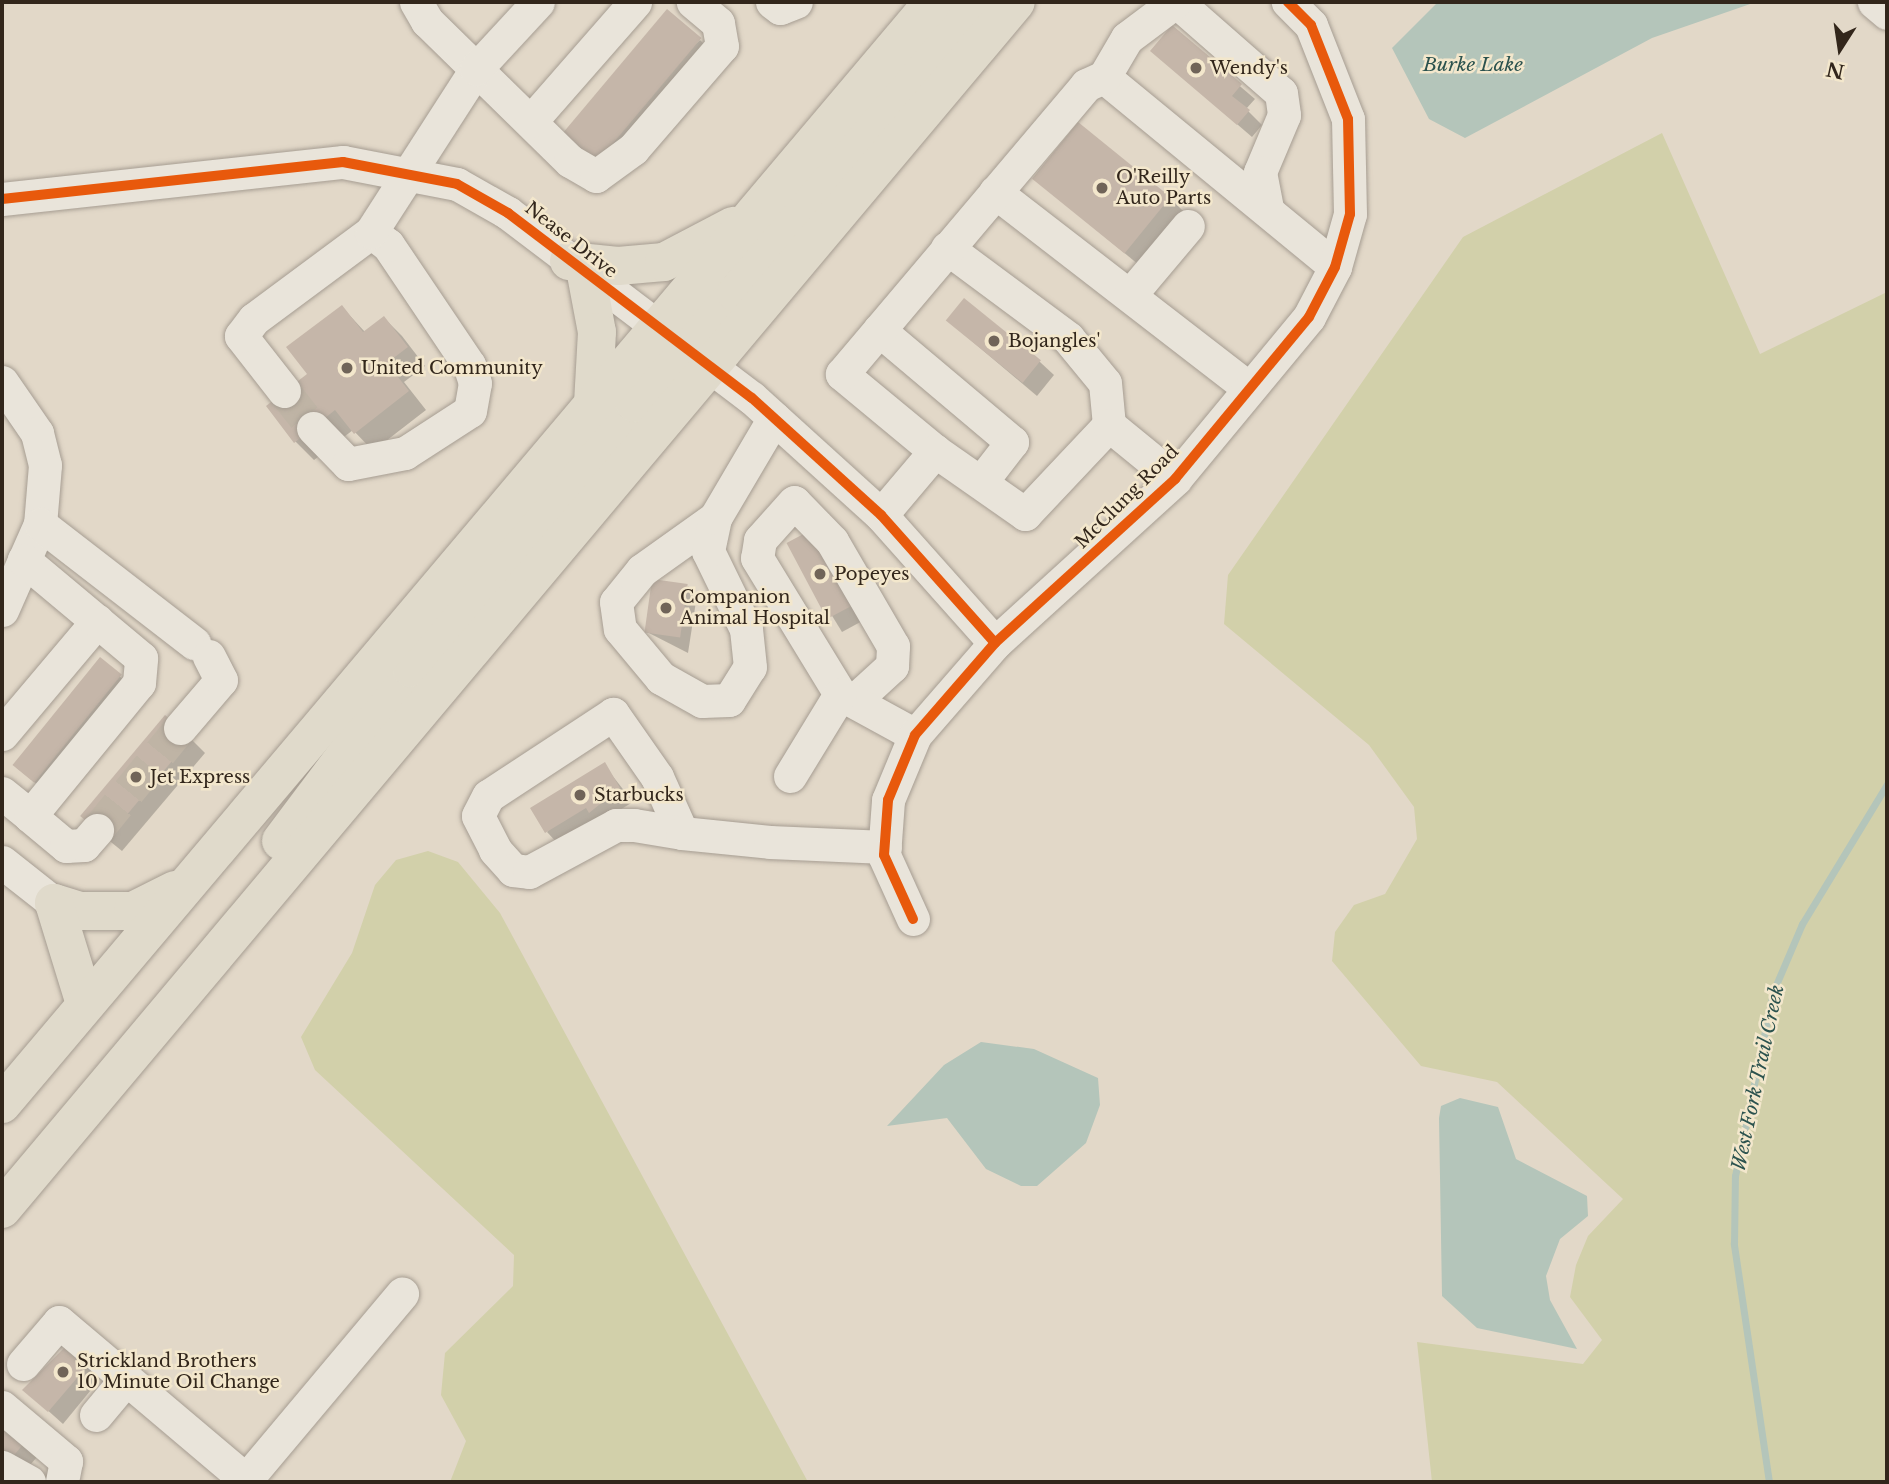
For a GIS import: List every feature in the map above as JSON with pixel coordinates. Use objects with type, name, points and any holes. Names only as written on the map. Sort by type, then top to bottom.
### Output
[{"type":"main road","points":[[685,348],[753,215],[933,2]]},
{"type":"main road","points":[[2,1209],[189,987],[685,348],[976,2]]},
{"type":"main road","points":[[2,1104],[593,403],[685,348],[1016,2]]},
{"type":"main road","points":[[593,403],[597,332],[577,267],[664,262],[753,215]]},
{"type":"main road","points":[[54,903],[80,911],[133,911],[186,885]]},
{"type":"main road","points":[[54,903],[85,1004]]},
{"type":"street","points":[[416,2],[476,69],[531,121],[569,162],[596,176],[633,149],[722,46],[718,23],[692,2]]},
{"type":"street","points":[[284,391],[241,337],[254,319],[371,233],[476,69],[538,2]]},
{"type":"street","points":[[531,121],[635,2]]},
{"type":"street","points":[[772,2],[780,8],[796,2]]},
{"type":"street","points":[[1109,425],[1025,514],[935,451],[842,374],[1086,85],[1104,77],[1127,38],[1176,2],[1281,93],[1284,115],[1267,149],[1261,172],[1267,207]]},
{"type":"street","name":"McClung Road","points":[[913,919],[885,847],[888,800],[915,734],[995,643],[1175,479],[1309,317],[1335,267],[1350,214],[1348,119],[1311,25],[1288,2]]},
{"type":"street","points":[[1874,2],[1887,13]]},
{"type":"street","points":[[1104,77],[1267,207],[1335,267]]},
{"type":"street","points":[[1211,165],[1245,163],[1267,149]]},
{"type":"street","name":"Nease Drive","points":[[2,198],[343,162],[409,172],[483,197],[774,418],[881,515],[995,643]]},
{"type":"street","points":[[995,192],[1249,388]]},
{"type":"street","points":[[1130,295],[1188,226]]},
{"type":"street","points":[[313,428],[348,464],[405,453],[470,411],[475,383],[469,365],[388,245],[371,233]]},
{"type":"street","points":[[947,248],[1068,338],[1105,383],[1109,425],[1175,479]]},
{"type":"street","points":[[879,330],[1012,442],[981,482]]},
{"type":"street","points":[[2,382],[37,433],[45,465],[40,524],[2,610]]},
{"type":"street","points":[[715,518],[642,570],[616,602],[620,629],[661,678],[702,701],[729,700],[751,667],[746,629],[708,551],[715,518],[774,418]]},
{"type":"street","points":[[881,515],[935,451]]},
{"type":"street","points":[[826,464],[760,540],[757,558],[848,696],[884,723],[915,734]]},
{"type":"street","points":[[790,776],[848,696],[892,666],[893,646],[832,541],[794,502]]},
{"type":"street","points":[[40,524],[146,609],[197,653],[221,680],[180,727]]},
{"type":"street","points":[[24,560],[141,657],[139,683],[30,816]]},
{"type":"street","points":[[122,642],[146,609]]},
{"type":"street","points":[[2,734],[97,621]]},
{"type":"street","points":[[682,833],[657,778],[613,714],[488,796],[478,816],[495,850],[513,870],[529,872],[616,825],[682,833],[885,847]]},
{"type":"street","points":[[2,793],[66,846],[84,845],[97,830]]},
{"type":"street","points":[[2,862],[54,903]]},
{"type":"street","points":[[23,1364],[59,1322],[245,1481],[402,1294]]},
{"type":"street","points":[[96,1415],[126,1378]]},
{"type":"street","points":[[2,1407],[66,1461],[62,1482]]},
{"type":"street","points":[[2,1466],[29,1482]]},
{"type":"shaded area","points":[[1662,133],[1760,354],[1887,292],[1887,1482],[1432,1482],[1417,1342],[1583,1364],[1602,1340],[1570,1297],[1576,1265],[1588,1236],[1623,1199],[1497,1082],[1421,1066],[1332,961],[1335,932],[1354,905],[1385,894],[1417,839],[1414,807],[1369,745],[1224,624],[1228,575],[1463,237]]},
{"type":"shaded area","points":[[428,851],[458,862],[500,913],[808,1482],[450,1482],[466,1441],[441,1395],[445,1353],[513,1286],[514,1255],[315,1070],[301,1037],[352,953],[375,885],[396,860]]},
{"type":"water","name":"Burke Lake","points":[[1438,2],[1756,2],[1652,38],[1465,138],[1429,119],[1392,48]]},
{"type":"water","points":[[981,1042],[1034,1049],[1098,1078],[1100,1105],[1086,1143],[1037,1186],[1021,1186],[986,1169],[947,1118],[887,1126],[944,1065]]},
{"type":"water","points":[[1460,1098],[1498,1107],[1516,1159],[1587,1196],[1588,1216],[1560,1239],[1546,1276],[1550,1300],[1577,1349],[1477,1328],[1442,1296],[1439,1118],[1441,1106]]},
{"type":"building","points":[[667,9],[701,38],[597,162],[563,133]]},
{"type":"building","name":"Wendy's","points":[[1172,25],[1242,84],[1232,96],[1250,110],[1237,125],[1150,51]]},
{"type":"building","name":"O'Reilly Auto Parts","points":[[1078,122],[1170,197],[1125,254],[1032,179]]},
{"type":"building","name":"Bojangles'","points":[[964,298],[1041,360],[1023,383],[946,321]]},
{"type":"building","name":"United Community","points":[[342,305],[363,332],[384,316],[408,347],[387,363],[409,391],[354,434],[335,410],[294,443],[266,406],[307,374],[286,347]]},
{"type":"building","name":"Popeyes","points":[[813,529],[853,605],[827,619],[787,543]]},
{"type":"building","name":"Companion Animal Hospital","points":[[652,579],[688,584],[680,637],[644,632]]},
{"type":"building","points":[[100,657],[122,675],[34,783],[13,765]]},
{"type":"building","name":"Jet Express","points":[[165,715],[192,737],[107,839],[80,816]]},
{"type":"building","name":"Starbucks","points":[[605,762],[620,788],[589,813],[586,808],[545,833],[530,808]]},
{"type":"building","name":"Strickland Brothers 10 Minute Oil Change","points":[[66,1346],[88,1365],[48,1412],[22,1390]]},
{"type":"building","points":[[2,1424],[25,1442],[11,1459],[2,1452]]},
{"type":"waterway","name":"West Fork Trail Creek","points":[[1769,1482],[1734,1244],[1735,1176],[1773,992],[1802,924],[1887,784]]},
{"type":"tunnel","points":[[284,391],[313,428]]},
{"type":"tunnel","points":[[97,830],[180,728]]},
{"type":"cycle path","points":[[913,919],[884,855],[888,800],[915,735],[995,643],[1175,479],[1309,317],[1335,267],[1350,214],[1348,119],[1311,25],[1288,2]]},
{"type":"cycle path","points":[[2,199],[343,162],[457,184],[508,213],[752,398],[881,515],[995,643]]},
{"type":"place","name":"Wendy's","points":[[1196,68]]},
{"type":"place","name":"O'Reilly Auto Parts","points":[[1102,188]]},
{"type":"place","name":"Bojangles'","points":[[994,341]]},
{"type":"place","name":"United Community","points":[[347,368]]},
{"type":"place","name":"Popeyes","points":[[820,574]]},
{"type":"place","name":"Companion Animal Hospital","points":[[666,608]]},
{"type":"place","name":"Jet Express","points":[[136,777]]},
{"type":"place","name":"Starbucks","points":[[580,795]]},
{"type":"place","name":"Strickland Brothers 10 Minute Oil Change","points":[[63,1372]]}]
